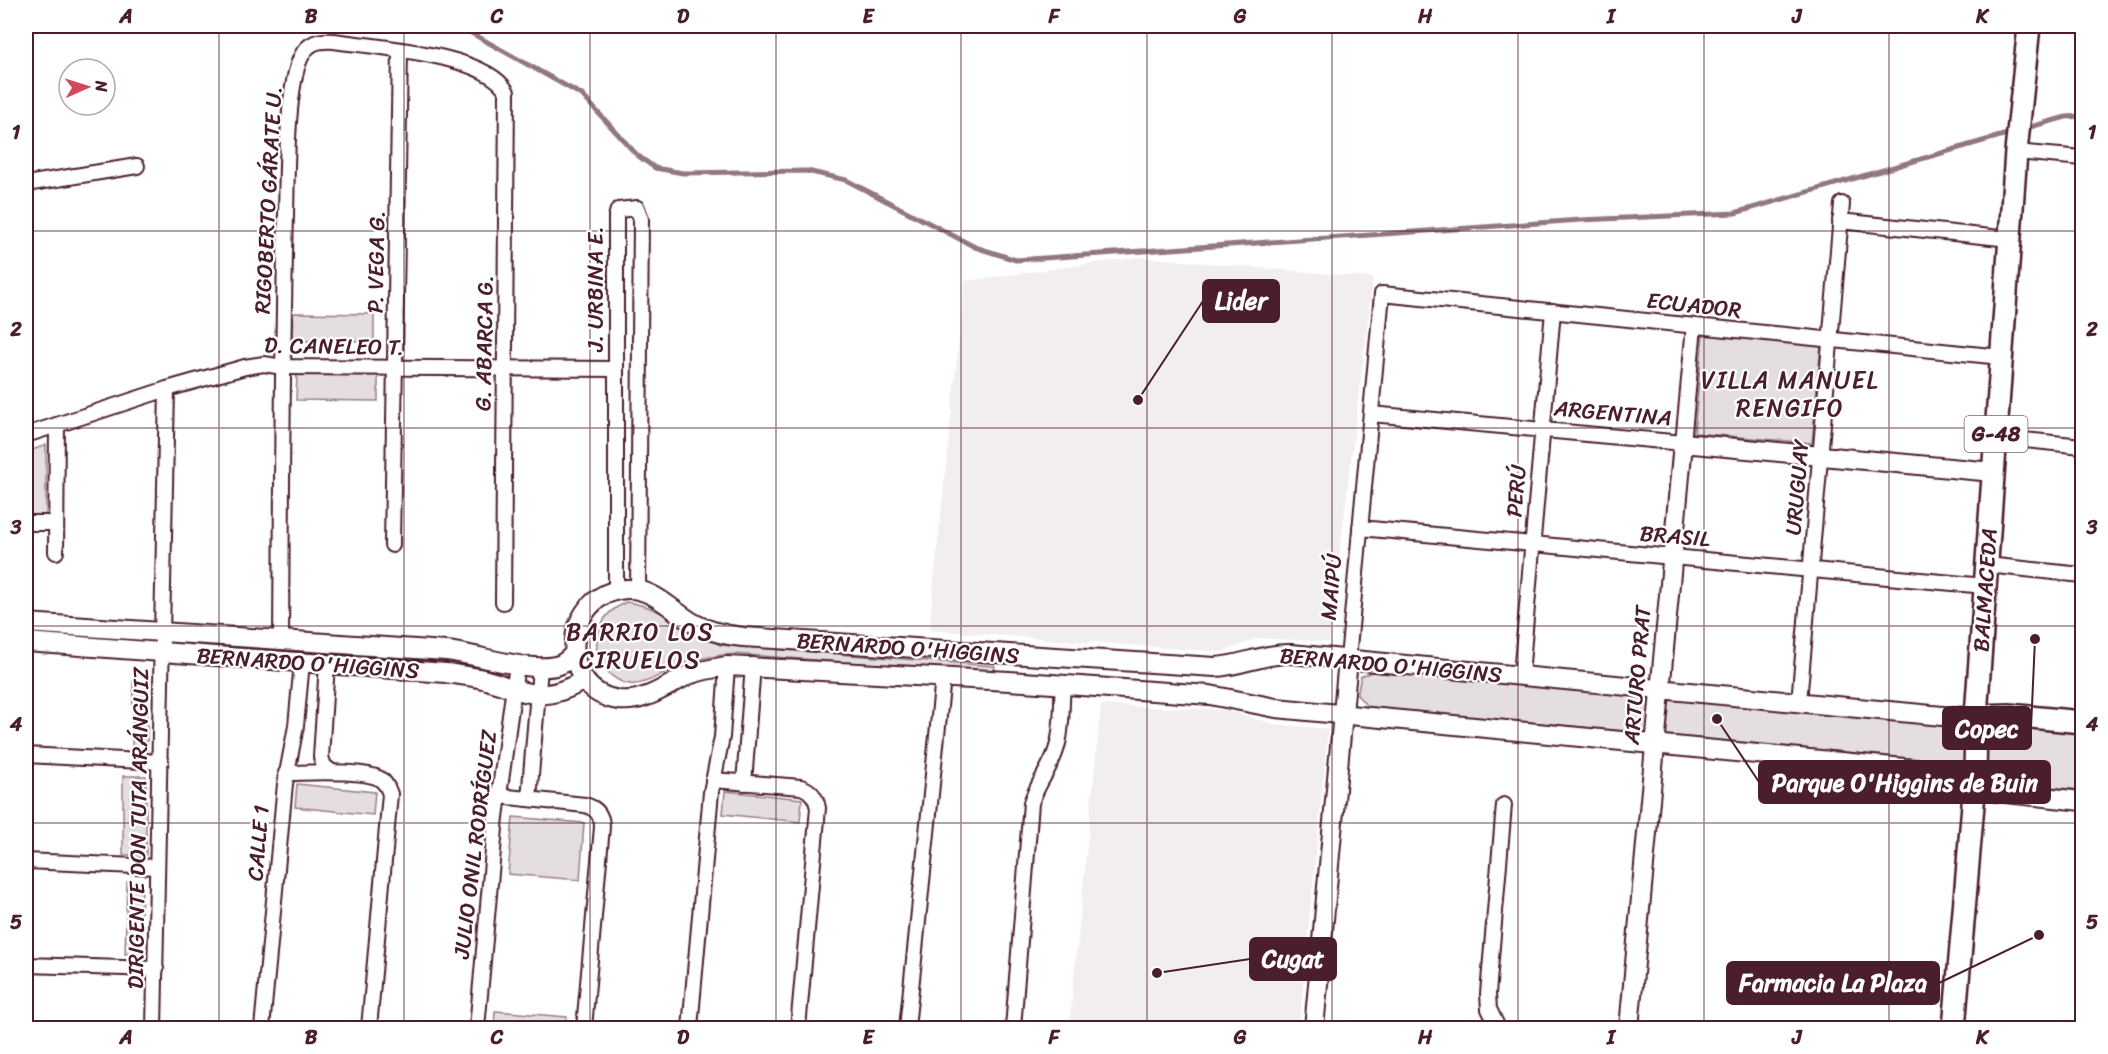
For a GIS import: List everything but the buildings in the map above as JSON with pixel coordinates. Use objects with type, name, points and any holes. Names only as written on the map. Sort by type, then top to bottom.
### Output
[{"type":"main road","name":"G-48","points":[[2017,138],[2029,26]]},
{"type":"main road","name":"BALMACEDA","points":[[1954,1029],[1975,782],[1976,716],[2017,138]]},
{"type":"main road","name":"BERNARDO O'HIGGINS","points":[[1976,716],[2009,715],[2082,722]]},
{"type":"street","name":"RIGOBERTO GÁRATE U.","points":[[281,642],[283,367],[290,127],[297,66],[305,50],[323,40],[400,51]]},
{"type":"street","name":"G. ABARCA G.","points":[[400,51],[462,63],[503,85],[508,99],[503,602]]},
{"type":"street","name":"P. VEGA G.","points":[[392,545],[400,51]]},
{"type":"street","points":[[2017,138],[2082,158]]},
{"type":"street","points":[[26,184],[137,166]]},
{"type":"street","name":"URUGUAY","points":[[1799,702],[1842,204]]},
{"type":"street","name":"J. URBINA E.","points":[[616,590],[616,216],[618,210],[637,208],[641,219],[638,590]]},
{"type":"street","points":[[1840,221],[2010,240]]},
{"type":"street","name":"ECUADOR","points":[[1382,294],[2001,357]]},
{"type":"street","name":"MAIPÚ","points":[[1314,1029],[1382,294]]},
{"type":"street","name":"PERÚ","points":[[1521,675],[1553,311]]},
{"type":"street","name":"ARTURO PRAT","points":[[1629,1029],[1694,326]]},
{"type":"street","name":"D. CANELEO T.","points":[[26,435],[167,389],[245,367],[264,364],[283,367],[616,369]]},
{"type":"street","name":"DIRIGENTE DON TUTA ARÁNGUIZ","points":[[154,1026],[167,389]]},
{"type":"street","name":"ARGENTINA","points":[[1371,414],[1993,472]]},
{"type":"street","points":[[56,552],[57,425]]},
{"type":"street","points":[[1996,437],[2082,446]]},
{"type":"street","points":[[26,522],[56,523]]},
{"type":"street","name":"BRASIL","points":[[1360,528],[1810,570],[1986,576],[2082,575]]},
{"type":"street","points":[[584,680],[574,654],[575,630],[580,619],[594,602],[616,590]]},
{"type":"street","name":"BERNARDO O'HIGGINS","points":[[616,590],[638,590],[652,594],[696,624],[726,635],[1215,667],[1280,654],[1953,717],[1976,716]]},
{"type":"street","name":"BERNARDO O'HIGGINS","points":[[26,623],[455,652],[540,668],[562,665],[574,654]]},
{"type":"street","name":"BERNARDO O'HIGGINS","points":[[26,642],[446,672],[485,680],[514,691],[538,695],[554,694],[584,680],[608,697],[630,700],[650,695],[697,672],[727,666],[753,665],[1220,696],[1268,707],[1956,773],[1996,792],[2082,801]]},
{"type":"street","points":[[905,675],[907,648]]},
{"type":"street","points":[[1009,681],[1010,655]]},
{"type":"street","name":"CALLE 1","points":[[262,1029],[286,773],[296,726],[302,662]]},
{"type":"street","points":[[327,664],[321,757],[324,766],[332,772]]},
{"type":"street","name":"JULIO ONIL RODRÍGUEZ","points":[[477,1029],[498,796],[517,665]]},
{"type":"street","points":[[744,783],[753,665]]},
{"type":"street","points":[[690,1029],[713,780],[722,737],[727,666]]},
{"type":"street","points":[[529,799],[540,668]]},
{"type":"street","points":[[908,1029],[943,677]]},
{"type":"street","points":[[1013,1029],[1031,803],[1038,782],[1049,767],[1058,746],[1063,685]]},
{"type":"street","points":[[26,755],[161,762]]},
{"type":"street","points":[[286,773],[332,772],[373,776],[386,784],[391,799],[369,1029]]},
{"type":"street","points":[[713,780],[801,787],[813,794],[818,808],[798,1029]]},
{"type":"street","points":[[498,796],[585,805],[598,812],[602,827],[584,1029]]},
{"type":"street","points":[[1498,1029],[1489,1009],[1488,994],[1504,805]]},
{"type":"street","points":[[26,861],[158,867]]},
{"type":"street","points":[[26,965],[156,969]]},
{"type":"shaded area","points":[[1140,257],[1373,278],[1329,642],[1258,638],[1222,652],[929,630],[965,281]]},
{"type":"shaded area","points":[[293,313],[374,314],[374,341],[292,341]]},
{"type":"shaded area","points":[[1703,334],[1821,345],[1812,443],[1694,433]]},
{"type":"shaded area","points":[[297,373],[378,374],[378,401],[296,400]]},
{"type":"shaded area","points":[[46,445],[46,516],[26,516],[26,452]]},
{"type":"shaded area","points":[[626,602],[663,613],[720,645],[995,666],[994,673],[735,654],[708,657],[681,665],[642,683],[623,683],[603,667],[597,645],[599,632],[606,617]]},
{"type":"shaded area","points":[[1372,672],[2082,732],[2082,790],[2017,784],[1993,773],[1950,762],[1368,707],[1357,695],[1361,676]]},
{"type":"shaded area","points":[[133,681],[148,681],[147,753],[132,753]]},
{"type":"shaded area","points":[[1101,705],[1225,710],[1274,724],[1328,729],[1299,1028],[1069,1028]]},
{"type":"shaded area","points":[[123,776],[146,776],[146,855],[123,855]]},
{"type":"shaded area","points":[[297,784],[375,792],[373,815],[295,807]]},
{"type":"shaded area","points":[[725,791],[802,799],[800,822],[723,814]]},
{"type":"shaded area","points":[[513,817],[584,823],[580,880],[508,874]]},
{"type":"shaded area","points":[[127,882],[142,882],[140,954],[125,954]]},
{"type":"shaded area","points":[[495,1011],[567,1017],[566,1028],[494,1028]]},
{"type":"waterway","points":[[443,26],[466,30],[582,95],[637,155],[655,168],[683,173],[807,171],[846,180],[975,247],[1016,260],[1581,220],[1735,213],[2014,132]]},
{"type":"waterway","points":[[2023,129],[2066,117],[2082,116]]},
{"type":"place","name":"Lider","points":[[1138,400]]},
{"type":"place","name":"Copec","points":[[2035,639]]},
{"type":"place","name":"Parque O'Higgins de Buin","points":[[1717,719]]},
{"type":"place","name":"Farmacia La Plaza","points":[[2039,935]]},
{"type":"place","name":"Cugat","points":[[1157,973]]},
{"type":"district","name":"VILLA MANUEL RENGIFO","points":[[1790,394]]},
{"type":"district","name":"BARRIO LOS CIRUELOS","points":[[640,646]]}]
